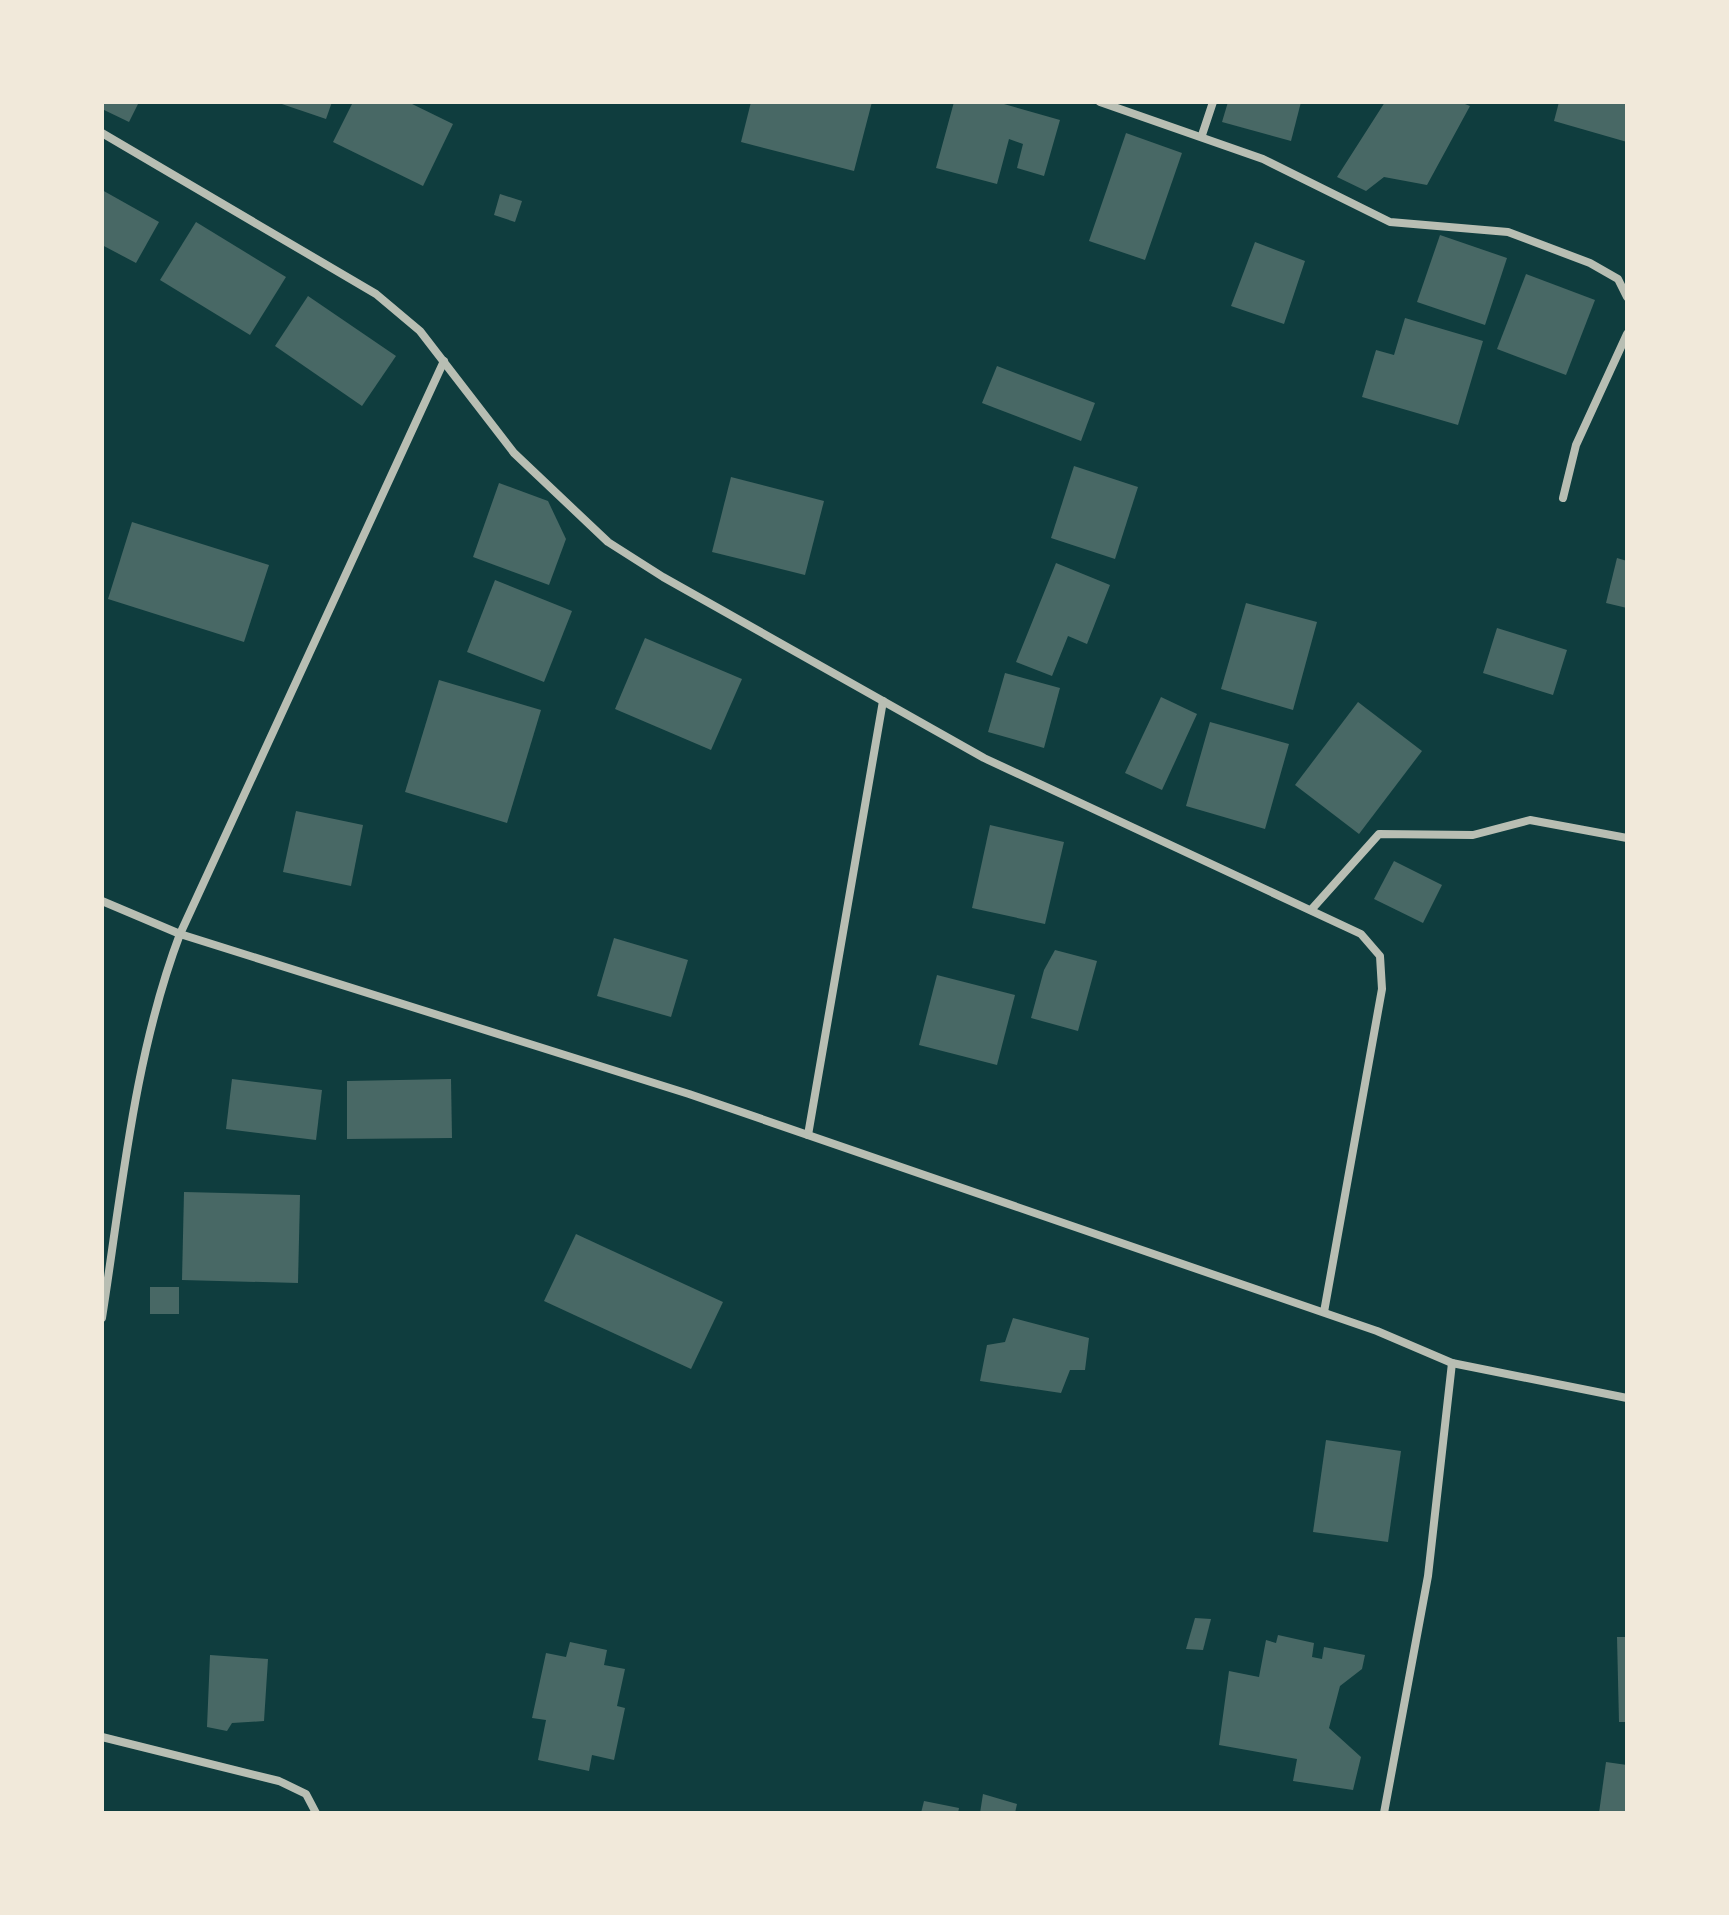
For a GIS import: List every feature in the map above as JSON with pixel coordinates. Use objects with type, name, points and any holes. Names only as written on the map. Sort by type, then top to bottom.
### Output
[{"type":"street","points":[[1100,102],[1202,135],[1263,159],[1390,222],[1508,232],[1590,263],[1618,279],[1627,297]]},
{"type":"street","points":[[1202,135],[1213,102]]},
{"type":"street","points":[[102,133],[376,294],[420,331],[514,453],[608,542],[663,577],[984,758],[1361,934],[1380,956],[1382,989],[1324,1312]]},
{"type":"street","points":[[1563,498],[1576,445],[1627,334]]},
{"type":"street","points":[[102,1318],[141,1070],[160,988],[180,934],[444,361]]},
{"type":"street","points":[[808,1135],[883,701]]},
{"type":"street","points":[[1311,910],[1379,834],[1473,835],[1530,820],[1627,838]]},
{"type":"street","points":[[102,901],[180,934],[808,1135],[1324,1312],[1452,1363],[1627,1398]]},
{"type":"street","points":[[1384,1813],[1428,1576],[1452,1363]]},
{"type":"street","points":[[102,1737],[279,1781],[306,1794],[316,1813]]},
{"type":"building","points":[[102,102],[139,102],[129,122],[102,109]]},
{"type":"building","points":[[276,102],[332,102],[326,119]]},
{"type":"building","points":[[353,102],[408,102],[453,124],[423,186],[333,142]]},
{"type":"building","points":[[751,102],[872,102],[854,171],[741,142]]},
{"type":"building","points":[[954,102],[997,102],[1060,120],[1044,176],[1017,168],[1023,144],[1009,139],[997,184],[936,168]]},
{"type":"building","points":[[1228,102],[1301,102],[1291,141],[1222,122]]},
{"type":"building","points":[[1385,102],[1460,102],[1470,106],[1427,185],[1384,177],[1366,191],[1337,177]]},
{"type":"building","points":[[1559,102],[1627,102],[1627,142],[1554,121]]},
{"type":"building","points":[[1126,133],[1182,153],[1145,260],[1089,241]]},
{"type":"building","points":[[102,190],[159,222],[136,263],[102,245]]},
{"type":"building","points":[[500,194],[522,201],[515,222],[494,215]]},
{"type":"building","points":[[196,222],[286,277],[250,335],[160,280]]},
{"type":"building","points":[[1440,235],[1507,258],[1485,325],[1417,302]]},
{"type":"building","points":[[1255,242],[1305,261],[1284,324],[1231,306]]},
{"type":"building","points":[[1526,274],[1595,300],[1566,375],[1497,349]]},
{"type":"building","points":[[308,296],[396,356],[362,406],[275,346]]},
{"type":"building","points":[[1405,318],[1483,341],[1458,425],[1362,397],[1376,350],[1394,355]]},
{"type":"building","points":[[997,366],[1095,403],[1081,441],[982,403]]},
{"type":"building","points":[[1074,466],[1138,487],[1115,559],[1051,538]]},
{"type":"building","points":[[731,477],[824,501],[805,575],[712,552]]},
{"type":"building","points":[[499,483],[548,501],[566,539],[549,585],[473,557]]},
{"type":"building","points":[[132,522],[269,565],[244,642],[108,599]]},
{"type":"building","points":[[1617,558],[1627,561],[1627,608],[1606,603]]},
{"type":"building","points":[[1056,563],[1110,585],[1087,644],[1068,636],[1052,676],[1016,662]]},
{"type":"building","points":[[495,580],[572,611],[544,682],[467,652]]},
{"type":"building","points":[[1246,603],[1317,622],[1293,710],[1221,689]]},
{"type":"building","points":[[1497,628],[1567,650],[1553,695],[1483,673]]},
{"type":"building","points":[[645,638],[742,679],[711,750],[615,709]]},
{"type":"building","points":[[1005,673],[1060,688],[1044,748],[988,732]]},
{"type":"building","points":[[439,680],[541,710],[507,823],[405,792]]},
{"type":"building","points":[[1161,697],[1197,714],[1162,790],[1125,773]]},
{"type":"building","points":[[1358,702],[1422,751],[1359,834],[1295,785]]},
{"type":"building","points":[[1210,722],[1289,744],[1265,829],[1186,806]]},
{"type":"building","points":[[296,811],[363,825],[351,886],[283,872]]},
{"type":"building","points":[[990,825],[1064,842],[1045,924],[972,908]]},
{"type":"building","points":[[1394,861],[1442,885],[1423,923],[1374,899]]},
{"type":"building","points":[[614,938],[688,960],[671,1017],[597,996]]},
{"type":"building","points":[[1055,950],[1097,961],[1078,1031],[1031,1018],[1044,970]]},
{"type":"building","points":[[937,975],[1015,995],[997,1065],[919,1045]]},
{"type":"building","points":[[232,1079],[322,1090],[316,1140],[226,1129]]},
{"type":"building","points":[[451,1079],[452,1138],[347,1139],[347,1081]]},
{"type":"building","points":[[184,1192],[300,1195],[298,1283],[182,1280]]},
{"type":"building","points":[[576,1234],[723,1302],[691,1369],[544,1301]]},
{"type":"building","points":[[150,1287],[179,1287],[179,1314],[150,1314]]},
{"type":"building","points":[[1013,1318],[1089,1338],[1085,1370],[1070,1370],[1061,1393],[980,1381],[987,1345],[1005,1342]]},
{"type":"building","points":[[1326,1440],[1401,1451],[1388,1542],[1313,1532]]},
{"type":"building","points":[[1195,1618],[1211,1619],[1203,1650],[1186,1649]]},
{"type":"building","points":[[1278,1635],[1314,1643],[1312,1657],[1322,1659],[1324,1647],[1365,1655],[1362,1669],[1340,1686],[1329,1728],[1361,1757],[1353,1790],[1293,1781],[1297,1759],[1219,1745],[1229,1671],[1259,1677],[1266,1640],[1276,1643]]},
{"type":"building","points":[[1617,1637],[1627,1637],[1627,1722],[1619,1722]]},
{"type":"building","points":[[570,1642],[607,1650],[604,1665],[625,1669],[617,1706],[625,1708],[614,1760],[592,1755],[589,1771],[538,1760],[546,1720],[532,1718],[546,1653],[566,1657]]},
{"type":"building","points":[[210,1655],[268,1659],[264,1721],[232,1723],[227,1731],[207,1727]]},
{"type":"building","points":[[1606,1762],[1627,1765],[1627,1813],[1599,1813]]},
{"type":"building","points":[[983,1794],[1017,1804],[1015,1813],[980,1813]]},
{"type":"building","points":[[924,1801],[959,1808],[958,1813],[921,1813]]}]
